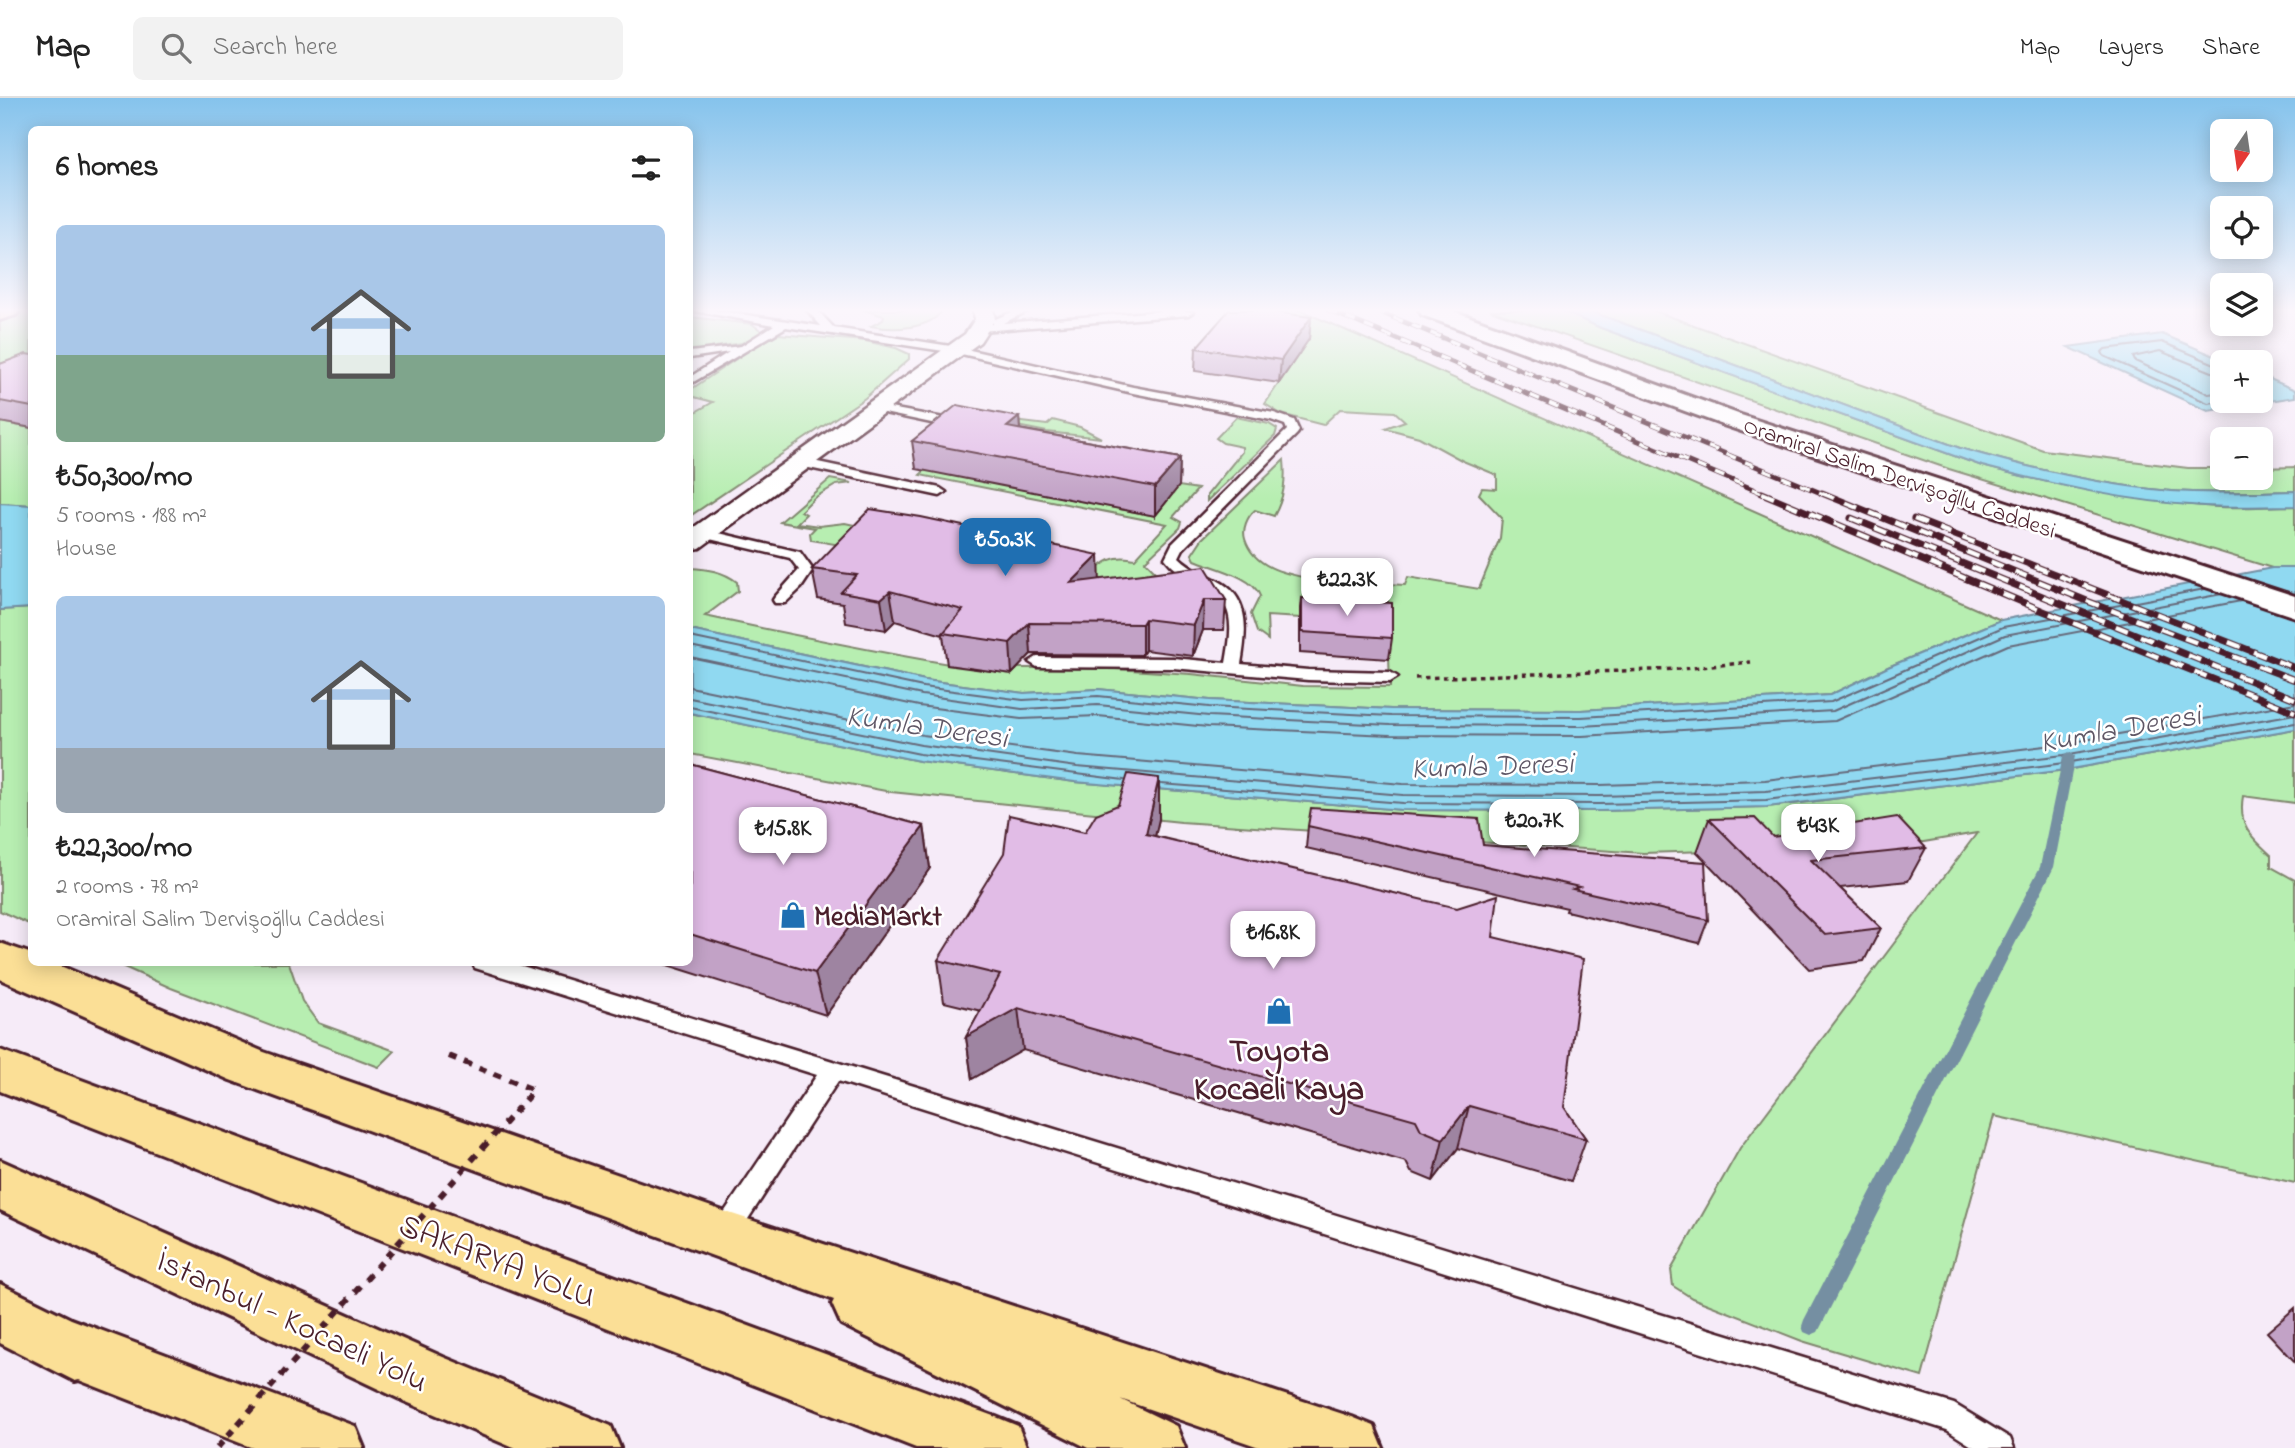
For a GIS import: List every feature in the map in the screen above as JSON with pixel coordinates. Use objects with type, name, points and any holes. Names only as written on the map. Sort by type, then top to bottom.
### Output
[{"type":"highway","points":[[0,960],[247,1066],[723,1236],[1352,1448]]},
{"type":"highway","name":"SAKARYA YOLU","points":[[0,1070],[996,1448]]},
{"type":"highway","name":"İstanbul - Kocaeli Yolu","points":[[0,1184],[425,1380],[589,1448]]},
{"type":"highway","points":[[723,1236],[1154,1448]]},
{"type":"highway","points":[[0,1312],[258,1448]]},
{"type":"highway","points":[[54,1341],[333,1448]]},
{"type":"main road","name":"Oramiral Salim Dervişoğllu Caddesi","points":[[1603,373],[1745,425],[2225,575],[2295,588]]},
{"type":"main road","name":"Oramiral Salim Dervişoğllu Caddesi","points":[[1643,373],[2225,575],[2295,607]]},
{"type":"street","points":[[696,537],[924,373]]},
{"type":"lane","points":[[1058,373],[1274,417],[1290,423],[1293,431],[1177,547],[1172,558],[1184,571],[1221,588],[1232,603],[1240,629],[1233,668]]},
{"type":"lane","points":[[874,408],[979,429]]},
{"type":"lane","points":[[799,462],[940,492]]},
{"type":"lane","points":[[696,537],[795,555],[806,570],[796,585],[780,600]]},
{"type":"lane","points":[[1037,662],[1160,663],[1308,675],[1390,677]]},
{"type":"lane","points":[[495,966],[1954,1418],[2000,1448]]},
{"type":"lane","points":[[723,1236],[832,1070]]},
{"type":"path","points":[[1390,677],[1458,678],[1681,669],[1751,662]]},
{"type":"path","points":[[217,1448],[534,1090],[449,1056]]},
{"type":"green space","points":[[0,373],[27,373],[0,392]]},
{"type":"green space","points":[[715,373],[893,373],[865,398],[693,514],[693,413],[713,402],[693,397],[693,388]]},
{"type":"green space","points":[[1286,373],[1442,373],[2001,620],[1888,667],[1830,695],[1581,710],[1391,709],[1210,700],[1098,689],[1024,693],[925,680],[693,631],[693,568],[715,571],[737,582],[738,591],[705,616],[935,662],[1012,674],[1018,668],[1100,668],[1303,686],[1390,687],[1388,623],[1267,616],[1268,640],[1257,632],[1251,614],[1260,596],[1256,589],[1241,578],[1195,560],[1192,554],[1202,539],[1284,460],[1283,489],[1274,516],[1255,510],[1246,523],[1245,539],[1252,553],[1276,570],[1353,591],[1349,598],[1355,606],[1389,622],[1387,584],[1405,585],[1408,577],[1479,589],[1500,538],[1502,518],[1479,494],[1482,488],[1497,489],[1497,475],[1463,461],[1419,437],[1385,428],[1405,421],[1395,412],[1340,409],[1323,425],[1281,414],[1265,404]]},
{"type":"green space","points":[[1672,373],[1725,373],[1982,466],[2092,491],[2148,500],[2227,507],[2295,506],[2295,568],[2272,568],[1949,469]]},
{"type":"green space","points":[[1757,373],[1828,373],[2043,450],[2188,468],[2210,468],[2210,490],[2273,490],[2273,468],[2295,467],[2295,491],[2171,491],[2091,480],[1960,448]]},
{"type":"green space","points":[[957,414],[1047,425],[1053,420],[1080,427],[1101,438],[1047,432]]},
{"type":"green space","points":[[1236,417],[1269,424],[1277,429],[1275,436],[1207,501],[1207,495],[1242,452],[1242,447],[1223,443],[1216,438]]},
{"type":"green space","points":[[0,422],[28,427],[28,505],[0,503]]},
{"type":"green space","points":[[925,470],[1155,516],[1179,486],[1198,489],[1173,517],[1182,522],[1180,528],[1145,561],[1157,573],[1148,598],[811,540],[810,533],[815,528],[780,522],[830,479],[852,483],[836,485],[814,498],[801,511],[806,514],[797,523],[819,526],[845,523],[1090,575],[1110,560],[1121,557],[1135,559],[1167,524],[920,475]]},
{"type":"green space","points":[[28,608],[28,924],[0,911],[0,610]]},
{"type":"green space","points":[[693,714],[919,761],[1075,782],[1402,810],[1600,811],[1767,807],[2066,770],[2295,729],[2295,803],[2243,796],[2242,815],[2247,830],[2271,855],[2271,867],[2295,880],[2295,1183],[1994,1116],[1922,1377],[1802,1341],[1692,1298],[1673,1286],[1671,1270],[1740,1148],[1977,833],[1759,870],[1742,850],[1643,853],[1181,822],[891,792],[693,755]]},
{"type":"green space","points":[[122,966],[290,966],[302,1001],[318,1023],[395,1051],[379,1067],[171,988]]},
{"type":"water","points":[[1725,373],[1757,373],[1960,448],[2064,475],[2171,491],[2295,491],[2295,506],[2215,507],[2148,501],[2064,486],[1982,466]]},
{"type":"water","points":[[2125,373],[2210,373],[2208,411]]},
{"type":"water","points":[[2273,380],[2295,390],[2295,397],[2273,401]]},
{"type":"water","points":[[0,503],[28,505],[28,608],[0,610]]},
{"type":"water","name":"Kumla Deresi","points":[[2272,568],[2295,568],[2295,729],[2066,770],[1767,807],[1600,811],[1402,810],[1075,782],[919,761],[693,714],[693,631],[925,680],[1024,693],[1098,689],[1210,700],[1391,709],[1581,710],[1830,695],[1888,667],[2001,620]]},
{"type":"building","points":[[0,373],[28,373],[28,406],[0,401]]},
{"type":"building","points":[[957,405],[1019,417],[1007,427],[1180,458],[1155,487],[912,441]]},
{"type":"building","points":[[870,509],[921,517],[1099,555],[1071,583],[1205,566],[1226,600],[1204,600],[1194,625],[1145,619],[1142,624],[1029,623],[1010,643],[943,633],[963,610],[890,591],[881,599],[841,592],[857,575],[812,569]]},
{"type":"building","points":[[1302,598],[1392,603],[1392,638],[1302,632]]},
{"type":"building","name":"MediaMarkt","points":[[693,765],[924,826],[815,973],[693,935]]},
{"type":"building","name":"Toyota Kocaeli Kaya","points":[[1128,774],[1159,778],[1146,834],[1457,908],[1498,895],[1493,937],[1583,959],[1564,1107],[1586,1139],[1469,1106],[1443,1139],[1421,1130],[1416,1120],[1018,1008],[966,1037],[1000,975],[938,960],[1004,853],[1009,815],[1085,832],[1096,814],[1118,805]]},
{"type":"building","points":[[1311,808],[1479,819],[1483,845],[1705,862],[1708,920],[1573,889],[1579,887],[1308,826]]},
{"type":"building","points":[[1897,817],[1926,848],[1811,860],[1881,928],[1825,935],[1709,819],[1755,818],[1773,837]]},
{"type":"waterway","name":"Kumla Deresi","points":[[1811,1326],[2047,867],[2069,756]]},
{"type":"railway","points":[[1477,373],[1767,495]]},
{"type":"railway","points":[[1529,373],[1826,495]]},
{"type":"railway","points":[[1762,493],[2041,610],[2295,712]]},
{"type":"railway","points":[[1822,493],[2087,601],[2295,680]]},
{"type":"railway","points":[[1851,518],[2295,699]]},
{"type":"railway","points":[[1914,519],[2295,668]]},
{"type":"place","name":"MediaMarkt","points":[[793,915]]},
{"type":"place","name":"Toyota Kocaeli Kaya","points":[[1279,1011]]}]
